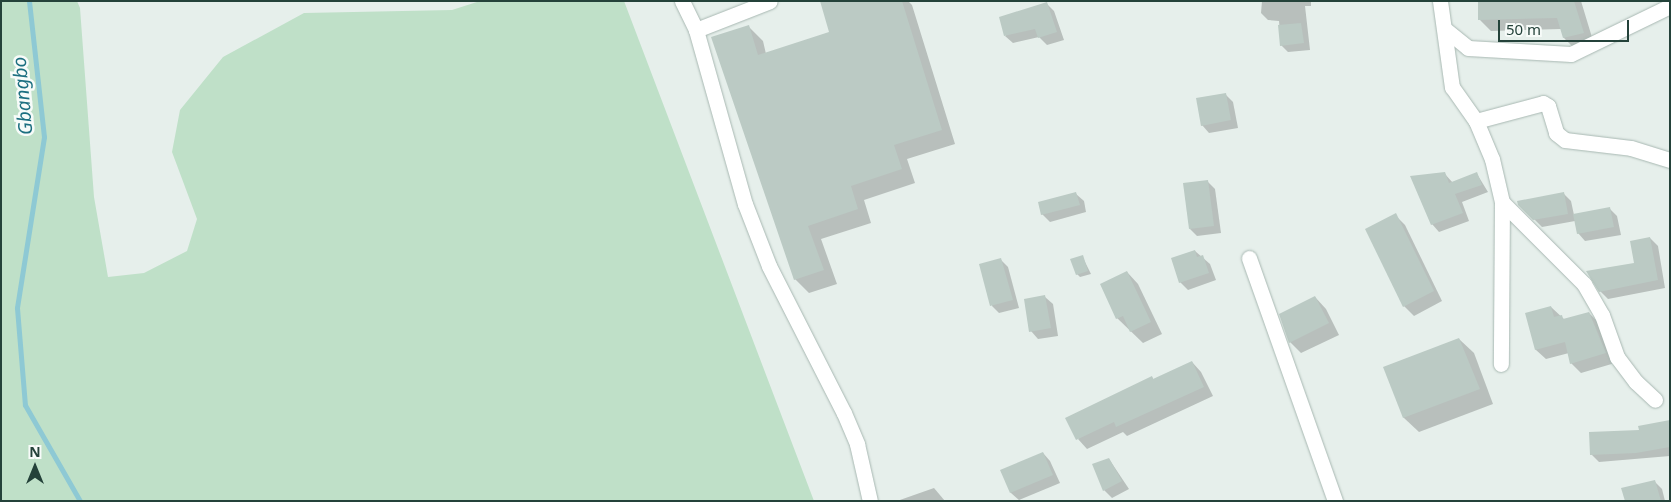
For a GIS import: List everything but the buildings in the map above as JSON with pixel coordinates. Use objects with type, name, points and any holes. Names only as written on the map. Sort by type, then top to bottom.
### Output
[{"type":"street","points":[[682,1],[696,30],[745,204],[769,266],[844,413],[857,444],[870,501]]},
{"type":"street","points":[[696,30],[770,1]]},
{"type":"street","points":[[1440,1],[1446,30],[1452,87],[1476,121],[1492,159],[1502,202],[1501,364]]},
{"type":"street","points":[[1446,30],[1468,48],[1571,54],[1670,6]]},
{"type":"street","points":[[1476,121],[1543,103],[1548,106],[1556,133],[1565,140],[1632,148],[1670,160]]},
{"type":"street","points":[[1502,202],[1584,284],[1602,315],[1617,357],[1655,400]]},
{"type":"street","points":[[1248,258],[1335,501]]},
{"type":"green space","points":[[1,1],[77,1],[80,8],[94,197],[108,277],[144,273],[187,251],[197,219],[172,152],[180,110],[223,57],[304,13],[452,10],[480,1],[624,1],[814,501],[1,501]]},
{"type":"waterway","name":"Gbangbo","points":[[29,1],[44,137],[17,308],[25,405],[80,501]]}]
